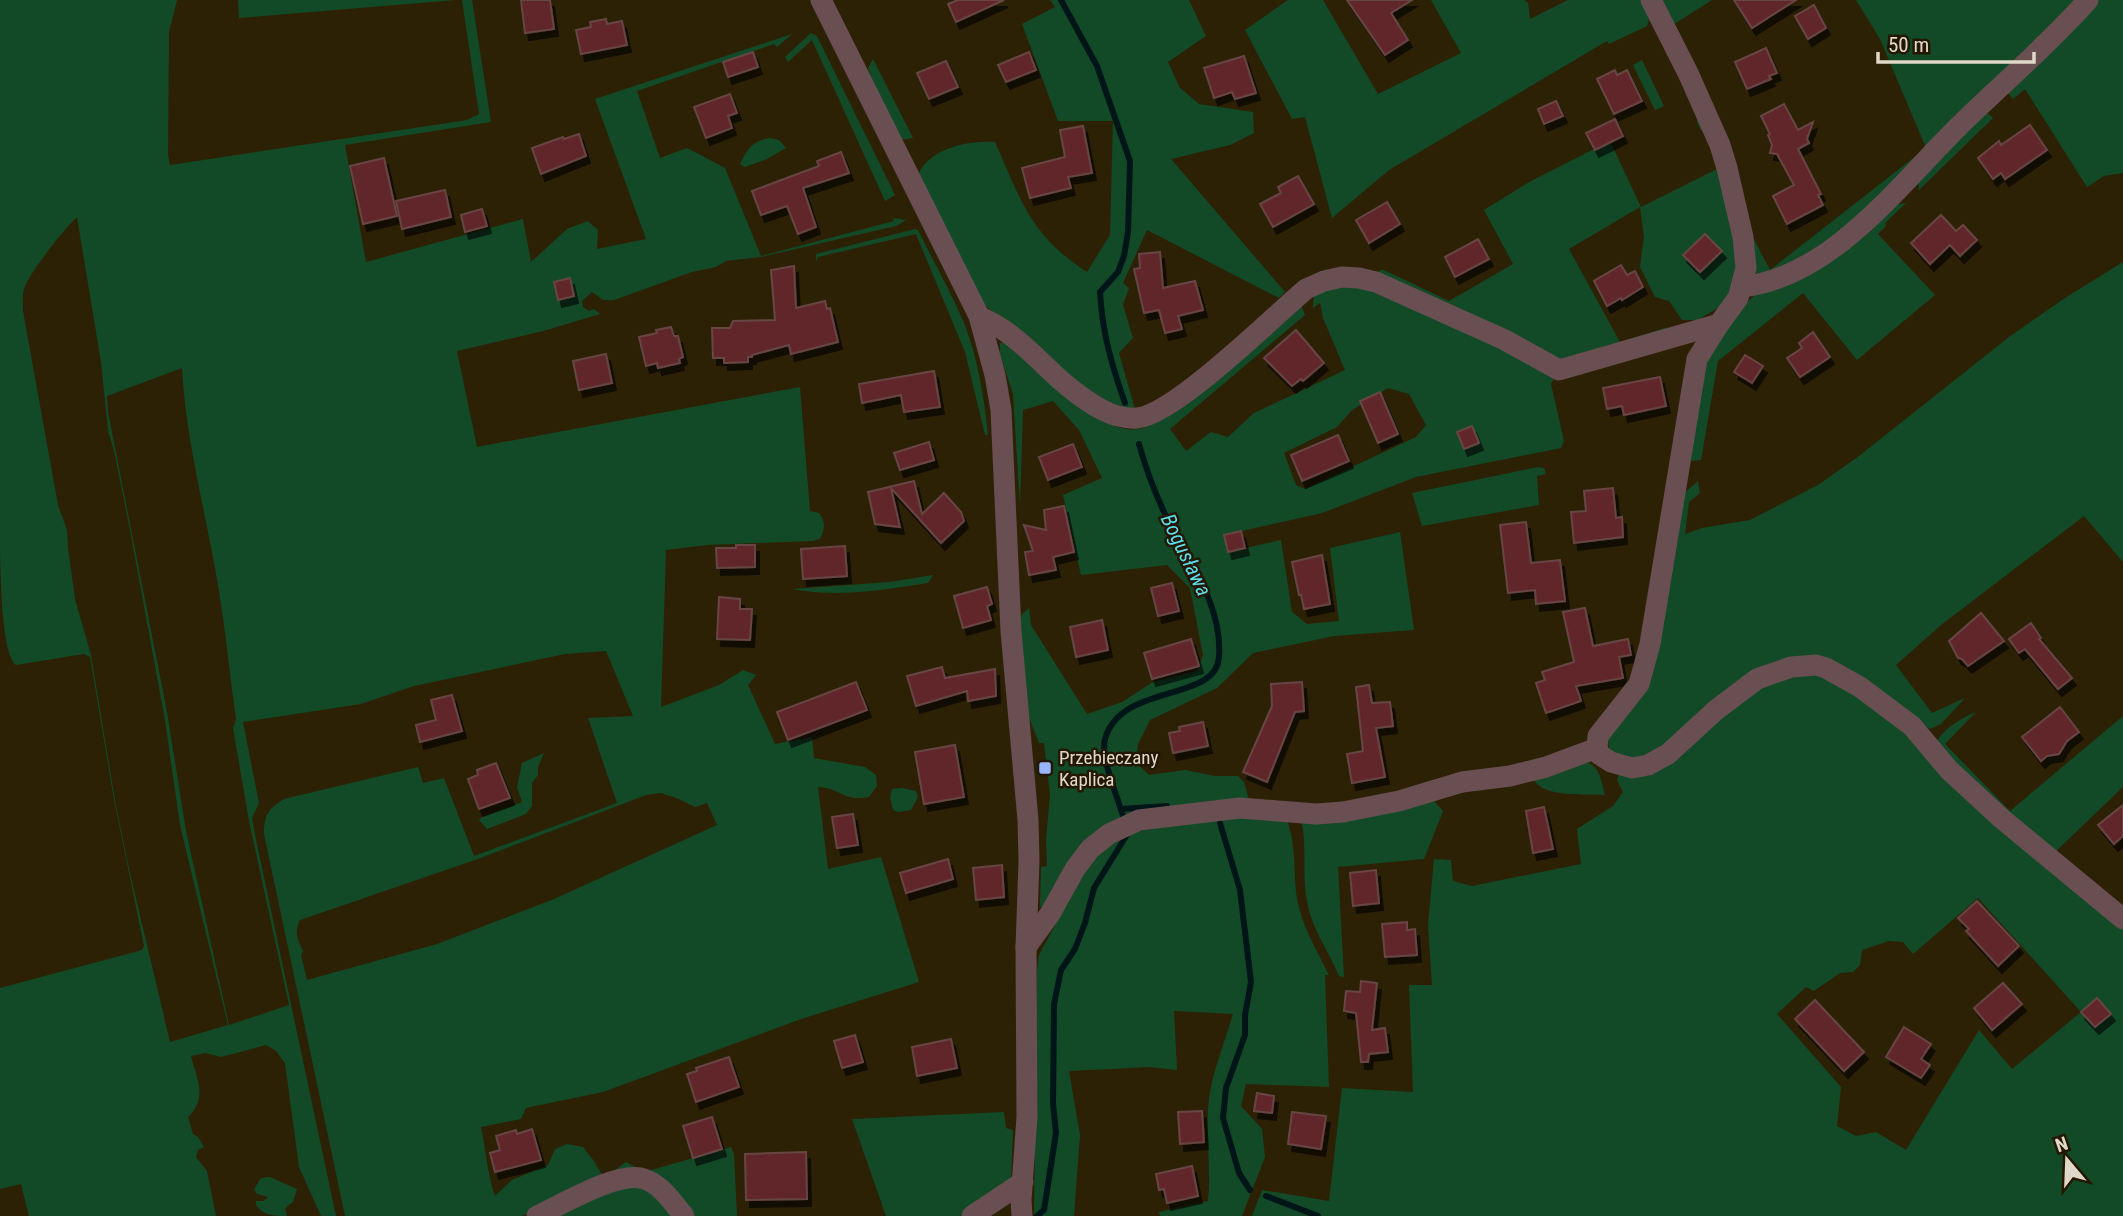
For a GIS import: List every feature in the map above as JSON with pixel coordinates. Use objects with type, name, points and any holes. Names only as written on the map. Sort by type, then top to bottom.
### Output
[{"type":"street","points":[[821,0],[979,316],[995,375],[1004,443],[1004,516],[1010,617],[1028,820],[1027,1117],[1022,1216]]},
{"type":"street","points":[[1651,0],[1720,145],[1744,237],[1746,268],[1738,298],[1697,359],[1650,644],[1639,684],[1598,736],[1597,748],[1600,755],[1611,762],[1641,768],[1668,754],[1716,710],[1757,679],[1804,665],[1826,668],[1860,687],[1912,726],[1949,770],[2001,818],[2123,919]]},
{"type":"street","points":[[1741,287],[1792,274],[1836,244],[1897,193],[1951,134],[2041,49],[2088,0]]},
{"type":"street","points":[[979,316],[1002,328],[1047,370],[1092,404],[1124,418],[1150,416],[1164,408],[1211,372],[1306,289],[1342,277],[1359,278],[1396,290],[1505,340],[1559,370],[1719,324]]},
{"type":"street","points":[[1026,947],[1090,849],[1108,834],[1139,820],[1240,808],[1316,814],[1343,812],[1399,801],[1462,782],[1510,776],[1546,767],[1597,748]]},
{"type":"street","points":[[537,1216],[606,1185],[633,1177],[643,1178],[661,1189],[684,1216]]},
{"type":"street","points":[[972,1216],[1023,1182]]},
{"type":"green space","points":[[0,0],[177,0],[169,32],[170,165],[467,120],[479,114],[462,0],[472,0],[491,122],[345,145],[366,262],[523,219],[531,262],[567,229],[588,221],[598,230],[597,249],[646,239],[595,99],[792,34],[777,47],[774,44],[637,91],[660,158],[687,148],[725,168],[761,256],[894,221],[893,218],[906,220],[896,226],[761,257],[726,261],[716,267],[692,272],[614,300],[603,300],[592,292],[582,301],[583,307],[589,311],[594,309],[600,314],[543,331],[457,351],[477,447],[800,387],[810,511],[819,513],[823,520],[822,535],[820,539],[812,541],[707,545],[666,550],[661,707],[719,685],[743,670],[756,675],[748,685],[775,744],[812,737],[814,758],[865,767],[876,775],[877,786],[869,797],[853,798],[818,787],[828,869],[881,857],[919,982],[801,1019],[603,1092],[526,1108],[521,1119],[481,1127],[495,1196],[512,1180],[548,1165],[555,1149],[567,1144],[583,1147],[605,1180],[522,1216],[345,1216],[264,834],[268,813],[284,799],[418,767],[423,783],[444,778],[474,856],[617,803],[588,718],[633,716],[606,651],[565,654],[414,686],[361,704],[243,722],[259,803],[252,818],[255,835],[336,1216],[321,1216],[299,1167],[285,1063],[276,1051],[266,1045],[221,1057],[205,1053],[191,1056],[199,1096],[198,1103],[188,1117],[193,1134],[204,1147],[198,1150],[196,1157],[207,1171],[216,1216],[29,1216],[21,1184],[0,1189],[0,988],[142,950],[144,946],[114,800],[90,657],[84,654],[16,665],[7,645],[0,552]],"holes":[[[77,217],[101,362],[108,430],[129,525],[165,720],[180,825],[228,1025],[170,1042],[116,806],[91,655],[75,599],[67,530],[58,505],[23,311],[23,294],[27,282]],[[182,368],[192,452],[221,607],[236,720],[233,728],[249,821],[289,1005],[229,1025],[186,831],[167,712],[107,396]],[[661,793],[695,807],[707,803],[717,825],[554,899],[437,944],[307,980],[301,955],[303,951],[297,936],[300,920],[475,860],[646,795]]]},
{"type":"green space","points":[[238,0],[456,0],[239,18]]},
{"type":"green space","points":[[1050,0],[1189,0],[1206,36],[1168,62],[1180,88],[1199,104],[1253,112],[1254,133],[1230,145],[1171,159],[1285,292],[1279,298],[1147,230],[1123,283],[1129,288],[1123,305],[1133,338],[1119,353],[1135,409],[1116,407],[1076,385],[984,305],[918,175],[923,166],[940,152],[962,144],[995,142],[1021,200],[1040,231],[1087,272],[1110,235],[1113,121],[1058,121],[1022,24],[1055,7]]},
{"type":"green space","points":[[1288,0],[1323,0],[1378,94],[1461,53],[1431,0],[1524,0],[1528,3],[1530,19],[1568,0],[1642,0],[1649,20],[1647,26],[1609,44],[1607,41],[1389,170],[1332,218],[1305,117],[1292,119],[1245,30]]},
{"type":"green space","points":[[1655,0],[1712,0],[1671,26]]},
{"type":"green space","points":[[1856,0],[2078,0],[1841,232],[1792,266],[1761,275],[1755,273],[1748,228],[1770,270],[1926,148],[1880,39]]},
{"type":"green space","points":[[2096,0],[2123,0],[2123,173],[2104,176],[2087,187],[2025,89],[2013,99],[2004,88]]},
{"type":"green space","points":[[811,33],[817,36],[895,195],[885,201],[812,40],[788,62],[785,57]]},
{"type":"green space","points":[[873,59],[913,138],[900,140],[873,85],[868,68]]},
{"type":"green space","points":[[1642,60],[1664,106],[1655,110],[1633,65]]},
{"type":"green space","points":[[1983,109],[1993,118],[1919,190],[1918,174]]},
{"type":"green space","points":[[1697,115],[1708,130],[1740,241],[1737,287],[1719,307],[1698,320],[1682,320],[1669,301],[1655,297],[1640,267],[1644,237],[1640,207],[1569,249],[1620,342],[1668,327],[1657,336],[1563,361],[1377,274],[1384,270],[1449,301],[1513,264],[1484,210],[1531,181],[1610,141],[1641,207],[1717,169],[1706,134],[1698,126]]},
{"type":"green space","points":[[770,138],[779,140],[786,148],[745,167],[740,164],[751,146]]},
{"type":"green space","points":[[1906,203],[1885,223],[1886,226],[1878,234],[1935,295],[1857,360],[1803,293],[1718,361],[1701,460],[1691,461],[1687,456],[1702,360],[1741,308],[1757,293],[1890,206]]},
{"type":"green space","points":[[918,230],[948,288],[969,336],[980,378],[988,435],[985,435],[965,352],[916,234],[818,257],[816,262],[816,254]]},
{"type":"green space","points":[[2123,262],[2123,562],[2084,516],[1941,625],[1896,665],[1932,713],[1965,698],[1941,724],[1930,729],[1805,660],[1665,750],[1630,763],[1609,749],[1608,739],[1632,705],[1682,495],[1698,481],[1700,493],[1689,502],[1685,534],[1702,528],[1750,520],[1818,485],[1859,456],[2009,337]]},
{"type":"green space","points":[[1351,283],[1472,333],[1554,378],[1551,384],[1564,441],[1561,448],[1416,477],[1322,513],[1224,535],[1228,552],[1281,540],[1292,612],[1307,624],[1339,621],[1330,548],[1400,532],[1414,630],[1334,636],[1253,653],[1217,688],[1150,720],[1138,744],[1136,763],[1149,775],[1185,770],[1215,776],[1238,776],[1244,782],[1250,803],[1141,814],[1042,909],[1041,867],[1047,866],[1050,795],[1044,743],[1039,743],[1026,710],[1020,621],[1022,614],[1029,608],[1031,625],[1087,714],[1122,702],[1153,682],[1197,671],[1203,655],[1190,588],[1167,565],[1081,575],[1063,495],[1102,478],[1079,430],[1053,401],[1023,410],[1020,506],[1013,394],[1000,354],[1000,343],[1004,342],[1099,418],[1118,427],[1139,429],[1154,424],[1196,395],[1301,305],[1305,315],[1170,429],[1186,451],[1211,432],[1228,437],[1254,413],[1345,370],[1323,318],[1320,303],[1313,308],[1314,293]],"holes":[[[1388,388],[1409,394],[1426,425],[1416,437],[1305,489],[1296,485],[1284,453],[1337,427],[1352,410]]]},
{"type":"green space","points":[[1544,468],[1546,474],[1537,476],[1539,505],[1422,526],[1412,493]]},
{"type":"green space","points":[[933,575],[928,583],[877,590],[826,593],[792,589],[890,582]]},
{"type":"green space","points":[[1806,668],[1878,706],[2123,925],[2123,1216],[1252,1216],[1262,1190],[1329,1201],[1342,1088],[1413,1092],[1409,985],[1432,985],[1428,925],[1434,859],[1451,860],[1453,881],[1472,886],[1581,864],[1577,829],[1613,806],[1623,792],[1617,780],[1620,772],[1631,774],[1762,681]],"holes":[[[1978,898],[2081,1012],[2012,1069],[1979,1030],[1906,1150],[1876,1132],[1856,1136],[1837,1126],[1841,1087],[1777,1014],[1806,987],[1814,991],[1840,973],[1853,972],[1860,965],[1862,950],[1889,941],[1903,942],[1913,954]]]},
{"type":"green space","points":[[1976,712],[1945,744],[2010,811],[2123,716],[2123,787],[2052,855],[1936,744],[1947,729]]},
{"type":"green space","points":[[544,753],[538,767],[538,775],[532,783],[532,806],[526,814],[487,829],[479,820],[482,817],[522,802],[517,787],[522,763]]},
{"type":"green space","points":[[1584,761],[1597,770],[1605,795],[1553,792],[1537,784],[1533,777]]},
{"type":"green space","points":[[892,789],[916,791],[918,797],[911,810],[898,812],[893,810],[890,798]]},
{"type":"green space","points":[[1434,801],[1443,811],[1424,859],[1338,867],[1344,977],[1339,976],[1308,906],[1301,819]]},
{"type":"green space","points":[[1219,816],[1286,818],[1292,838],[1299,909],[1329,975],[1325,975],[1329,1087],[1246,1084],[1241,1106],[1262,1129],[1265,1157],[1242,1216],[1160,1216],[1159,1212],[1208,1201],[1209,1101],[1233,1014],[1174,1011],[1177,1070],[1149,1067],[1069,1071],[1080,1135],[1074,1216],[1034,1216],[1039,955],[1085,869],[1117,835]]},
{"type":"green space","points":[[1004,1112],[1006,1128],[1013,1130],[1011,1181],[983,1203],[960,1216],[886,1216],[852,1119]]},
{"type":"green space","points":[[731,1147],[734,1154],[737,1216],[690,1216],[615,1170],[626,1162],[648,1171]]},
{"type":"green space","points":[[270,1177],[297,1189],[293,1202],[285,1208],[287,1216],[266,1213],[256,1205],[256,1201],[264,1201],[268,1197],[257,1194],[254,1189],[261,1178]]},
{"type":"green space","points":[[639,1184],[677,1216],[547,1216],[619,1185]]},
{"type":"building","points":[[521,0],[550,0],[554,29],[525,33]]},
{"type":"building","points":[[958,0],[1004,0],[956,22],[948,4]]},
{"type":"building","points":[[1347,0],[1412,0],[1391,13],[1408,40],[1385,55]]},
{"type":"building","points":[[1734,0],[1796,0],[1752,28]]},
{"type":"building","points":[[1814,5],[1826,28],[1808,39],[1795,16]]},
{"type":"building","points":[[606,19],[607,24],[622,21],[627,45],[581,54],[576,30],[591,27],[590,22]]},
{"type":"building","points":[[1766,48],[1777,73],[1769,76],[1771,79],[1747,89],[1735,62]]},
{"type":"building","points":[[753,52],[758,67],[728,77],[723,62]]},
{"type":"building","points":[[1029,52],[1036,70],[1006,82],[998,65]]},
{"type":"building","points":[[1244,56],[1256,93],[1235,99],[1232,92],[1214,98],[1204,68]]},
{"type":"building","points":[[946,61],[958,87],[929,99],[917,73]]},
{"type":"building","points":[[1615,70],[1617,75],[1627,70],[1642,101],[1614,114],[1597,79]]},
{"type":"building","points":[[730,94],[737,113],[728,116],[732,128],[706,138],[694,107]]},
{"type":"building","points":[[1556,101],[1563,116],[1544,124],[1538,109]]},
{"type":"building","points":[[1784,104],[1798,130],[1813,122],[1807,139],[1809,143],[1798,149],[1821,194],[1818,195],[1823,205],[1787,224],[1773,196],[1794,185],[1777,154],[1770,153],[1770,134],[1761,116]]},
{"type":"building","points":[[1615,119],[1623,136],[1595,150],[1586,133]]},
{"type":"building","points":[[2030,125],[2047,150],[2005,179],[2001,173],[1993,179],[1978,158],[1999,141],[2001,145]]},
{"type":"building","points":[[1083,126],[1092,173],[1068,177],[1071,188],[1030,198],[1022,168],[1065,157],[1060,130]]},
{"type":"building","points":[[579,134],[586,156],[541,174],[532,148]]},
{"type":"building","points":[[841,152],[849,173],[803,188],[816,227],[798,234],[787,206],[761,215],[752,191],[819,166],[817,161]]},
{"type":"building","points":[[384,158],[397,216],[363,224],[350,166]]},
{"type":"building","points":[[1298,176],[1314,204],[1273,227],[1260,204],[1281,193],[1278,187]]},
{"type":"building","points":[[445,190],[451,217],[402,229],[396,201]]},
{"type":"building","points":[[1387,202],[1400,224],[1369,243],[1356,220]]},
{"type":"building","points":[[482,209],[487,226],[465,232],[461,215]]},
{"type":"building","points":[[1941,215],[1956,231],[1963,225],[1977,240],[1960,256],[1950,245],[1930,264],[1911,243]]},
{"type":"building","points":[[1705,234],[1722,251],[1700,272],[1683,255]]},
{"type":"building","points":[[1478,239],[1489,259],[1455,277],[1445,257]]},
{"type":"building","points":[[1160,252],[1163,288],[1195,281],[1203,310],[1178,316],[1182,329],[1165,333],[1159,310],[1144,313],[1134,269],[1140,268],[1139,254]]},
{"type":"building","points":[[1621,265],[1627,275],[1635,271],[1643,287],[1607,306],[1594,281]]},
{"type":"building","points":[[794,266],[796,308],[825,301],[827,309],[830,308],[838,342],[791,354],[789,345],[752,355],[748,357],[748,362],[724,363],[724,358],[713,358],[712,328],[730,328],[733,321],[775,320],[771,270]]},
{"type":"building","points":[[570,278],[574,296],[558,300],[554,282]]},
{"type":"building","points":[[671,327],[674,336],[678,336],[683,357],[679,359],[680,363],[658,368],[657,363],[646,366],[639,337]]},
{"type":"building","points":[[1296,330],[1324,363],[1303,381],[1301,379],[1292,386],[1264,358]]},
{"type":"building","points":[[1813,332],[1830,357],[1800,377],[1787,358],[1802,348],[1799,343]]},
{"type":"building","points":[[606,354],[612,383],[579,390],[573,361]]},
{"type":"building","points":[[1745,355],[1763,366],[1752,383],[1734,372]]},
{"type":"building","points":[[934,371],[940,407],[904,412],[901,395],[862,403],[859,384]]},
{"type":"building","points":[[1660,377],[1666,406],[1624,415],[1622,406],[1607,409],[1603,388]]},
{"type":"building","points":[[1380,392],[1398,434],[1378,443],[1360,401]]},
{"type":"building","points":[[1472,426],[1479,443],[1464,449],[1457,432]]},
{"type":"building","points":[[1338,435],[1349,461],[1302,481],[1291,455]]},
{"type":"building","points":[[929,442],[934,460],[900,470],[894,453]]},
{"type":"building","points":[[1073,444],[1082,467],[1048,480],[1039,457]]},
{"type":"building","points":[[914,481],[922,514],[944,493],[961,512],[964,521],[941,543],[891,488],[900,527],[875,524],[868,492]]},
{"type":"building","points":[[1613,488],[1616,518],[1622,517],[1623,537],[1574,543],[1571,512],[1586,511],[1584,491]]},
{"type":"building","points":[[1064,506],[1074,552],[1053,557],[1056,570],[1029,575],[1025,552],[1033,551],[1024,525],[1046,530],[1044,510]]},
{"type":"building","points":[[1526,522],[1531,563],[1560,560],[1565,601],[1536,604],[1535,590],[1508,593],[1500,525]]},
{"type":"building","points":[[1241,531],[1245,548],[1228,552],[1224,535]]},
{"type":"building","points":[[736,545],[755,545],[755,567],[717,568],[716,548],[736,548]]},
{"type":"building","points":[[845,546],[847,576],[803,579],[801,549]]},
{"type":"building","points":[[1322,555],[1330,604],[1304,609],[1292,562]]},
{"type":"building","points":[[1172,583],[1179,611],[1158,616],[1151,588]]},
{"type":"building","points":[[987,587],[992,604],[987,606],[991,620],[963,628],[954,596]]},
{"type":"building","points":[[719,597],[740,599],[740,609],[752,609],[750,640],[717,639]]},
{"type":"building","points":[[1585,608],[1593,646],[1628,639],[1631,655],[1619,657],[1623,678],[1576,686],[1581,701],[1546,713],[1536,683],[1545,680],[1542,672],[1574,662],[1563,612]]},
{"type":"building","points":[[1981,613],[2004,641],[1968,666],[1958,658],[1949,641]]},
{"type":"building","points":[[1102,620],[1108,650],[1076,657],[1070,627]]},
{"type":"building","points":[[2031,623],[2041,638],[2039,639],[2072,678],[2058,689],[2025,649],[2019,653],[2009,639]]},
{"type":"building","points":[[1191,639],[1199,666],[1152,679],[1144,653]]},
{"type":"building","points":[[942,667],[945,678],[995,669],[996,696],[968,701],[967,691],[916,706],[907,676]]},
{"type":"building","points":[[856,682],[867,710],[788,740],[777,712]]},
{"type":"building","points":[[1302,682],[1304,711],[1295,712],[1267,782],[1243,772],[1272,706],[1271,684]]},
{"type":"building","points":[[1369,685],[1372,703],[1390,702],[1393,726],[1376,728],[1385,777],[1352,783],[1347,754],[1363,751],[1356,687]]},
{"type":"building","points":[[452,695],[462,731],[420,742],[416,725],[436,720],[431,700]]},
{"type":"building","points":[[2060,707],[2079,732],[2067,741],[2059,754],[2047,756],[2041,761],[2022,737]]},
{"type":"building","points":[[1203,722],[1208,746],[1173,753],[1169,733],[1180,731],[1179,727]]},
{"type":"building","points":[[955,745],[964,797],[924,804],[915,752]]},
{"type":"building","points":[[496,763],[510,798],[479,809],[468,779],[478,775],[477,770]]},
{"type":"building","points":[[2123,805],[2123,836],[2114,844],[2098,825]]},
{"type":"building","points":[[1544,807],[1553,849],[1533,853],[1526,811]]},
{"type":"building","points":[[853,814],[858,845],[837,848],[832,817]]},
{"type":"building","points":[[948,859],[953,879],[906,893],[900,873]]},
{"type":"building","points":[[1002,865],[1004,897],[976,900],[973,868]]},
{"type":"building","points":[[1376,870],[1379,903],[1353,906],[1350,873]]},
{"type":"building","points":[[1977,901],[2019,946],[1998,966],[1966,931],[1969,929],[1958,918]]},
{"type":"building","points":[[1407,922],[1407,930],[1415,929],[1417,955],[1385,957],[1382,924]]},
{"type":"building","points":[[1361,981],[1377,983],[1372,1030],[1385,1028],[1388,1052],[1369,1054],[1368,1062],[1361,1062],[1356,1013],[1344,1011],[1346,991],[1360,992]]},
{"type":"building","points":[[2003,983],[2022,1004],[1992,1030],[1974,1008]]},
{"type":"building","points":[[2097,998],[2111,1014],[2095,1027],[2081,1012]]},
{"type":"building","points":[[1815,1000],[1864,1052],[1844,1071],[1795,1019]]},
{"type":"building","points":[[1904,1027],[1931,1044],[1921,1059],[1930,1065],[1921,1078],[1886,1057]]},
{"type":"building","points":[[855,1035],[863,1062],[842,1068],[834,1041]]},
{"type":"building","points":[[951,1039],[957,1068],[917,1076],[912,1047]]},
{"type":"building","points":[[729,1057],[739,1087],[696,1102],[687,1074],[697,1071],[696,1068]]},
{"type":"building","points":[[1257,1093],[1274,1096],[1272,1113],[1254,1111]]},
{"type":"building","points":[[1202,1111],[1204,1142],[1180,1144],[1178,1112]]},
{"type":"building","points":[[1292,1112],[1326,1116],[1321,1149],[1288,1144]]},
{"type":"building","points":[[712,1117],[722,1149],[693,1158],[683,1126]]},
{"type":"building","points":[[532,1129],[541,1160],[495,1172],[490,1153],[500,1150],[496,1136]]},
{"type":"building","points":[[806,1152],[807,1199],[746,1200],[745,1154]]},
{"type":"building","points":[[1192,1166],[1198,1196],[1167,1203],[1164,1189],[1159,1190],[1156,1174]]},
{"type":"waterway","name":"Bogusława","points":[[1061,0],[1097,66],[1130,161],[1128,232],[1124,256],[1118,272],[1100,292],[1108,349],[1125,403]]},
{"type":"waterway","name":"Bogusława","points":[[1123,816],[1107,767],[1104,747],[1114,721],[1147,700],[1202,681],[1214,671],[1219,657],[1215,619],[1202,582],[1161,505],[1139,444]]},
{"type":"waterway","name":"Bogusława","points":[[1121,809],[1167,806]]},
{"type":"waterway","name":"Bogusława","points":[[1220,823],[1240,890],[1251,982],[1245,1015],[1245,1035],[1226,1088],[1223,1118],[1239,1173],[1250,1190]]},
{"type":"waterway","points":[[1037,1216],[1044,1210],[1056,1133],[1053,1104],[1054,1004],[1061,970],[1075,949],[1094,888],[1128,833]]},
{"type":"waterway","name":"Bogusława","points":[[1266,1196],[1318,1216]]},
{"type":"place","name":"Przebieczany Kaplica","points":[[1045,768]]}]
